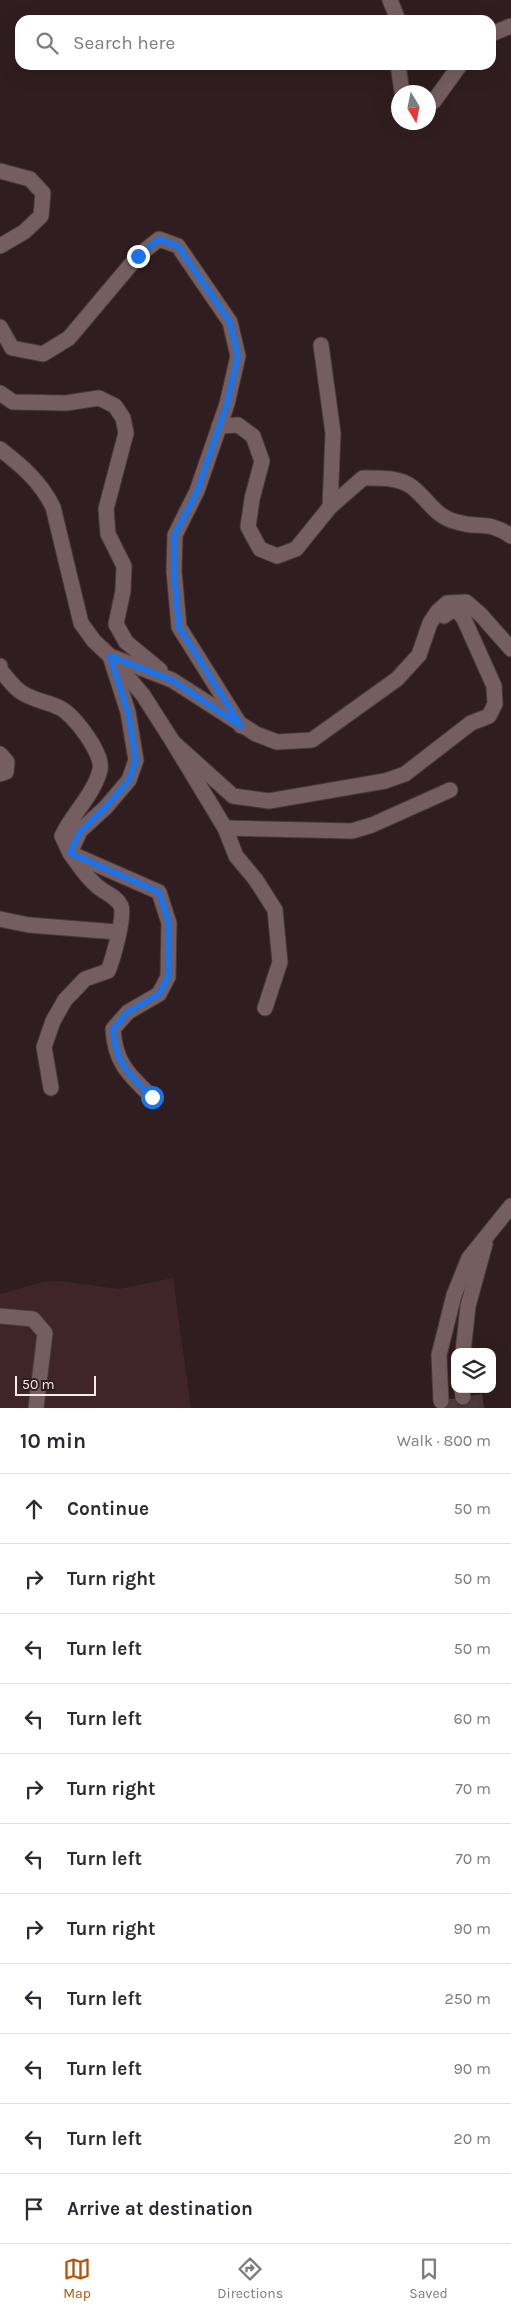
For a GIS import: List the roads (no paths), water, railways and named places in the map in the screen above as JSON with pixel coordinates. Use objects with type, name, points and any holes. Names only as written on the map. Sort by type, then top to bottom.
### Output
[{"type":"street","points":[[390,0],[396,15]]},
{"type":"street","points":[[496,32],[511,26]]},
{"type":"street","points":[[399,70],[401,85]]},
{"type":"street","points":[[436,98],[456,70]]},
{"type":"street","points":[[0,171],[30,179],[43,193],[41,216],[24,232],[0,246]]},
{"type":"street","points":[[0,327],[12,348],[43,354],[69,338],[138,256],[159,239],[178,246],[230,322],[238,356],[219,426],[197,492],[175,534],[174,571],[179,627],[241,726]]},
{"type":"street","points":[[321,345],[333,434],[330,507]]},
{"type":"street","points":[[0,393],[13,402],[66,403],[99,398],[115,406],[123,418],[126,433],[106,509],[108,534],[124,566],[124,591],[116,624],[126,642],[172,680],[256,734],[278,742],[312,740],[397,679],[419,656],[430,623],[438,611],[447,603],[466,602],[481,615],[511,649]]},
{"type":"street","points":[[219,426],[238,425],[253,436],[262,461],[252,499],[248,528],[260,549],[277,556],[296,549],[330,507],[364,478],[386,478],[411,486],[434,511],[456,522],[498,527],[511,536]]},
{"type":"street","points":[[0,449],[29,472],[44,489],[52,507],[82,623],[94,641],[110,656],[143,695],[225,828],[236,856],[256,880],[275,910],[280,962],[265,1008]]},
{"type":"street","points":[[173,742],[233,796],[255,800],[269,801],[375,783],[406,774],[471,723],[489,716],[495,704],[494,686],[464,619],[458,611],[451,611],[444,616]]},
{"type":"street","points":[[110,656],[172,680]]},
{"type":"street","points":[[70,853],[80,832],[106,807],[129,780],[136,760],[128,712],[110,656]]},
{"type":"street","points":[[0,666],[0,670],[20,692],[62,709],[81,727],[97,754],[101,768],[70,819],[62,836],[70,853],[97,887],[116,899],[121,907],[122,917],[117,932],[116,951],[108,970],[85,979],[65,1000],[53,1020],[44,1047],[51,1088]]},
{"type":"street","points":[[0,754],[7,762],[6,772],[0,774]]},
{"type":"street","points":[[225,828],[352,831],[372,825],[450,790]]},
{"type":"street","points":[[70,853],[159,892],[169,923],[168,977],[159,994],[128,1012],[113,1029],[114,1045],[124,1070],[152,1097]]},
{"type":"street","points":[[0,919],[29,925],[117,932]]},
{"type":"street","points":[[456,1396],[438,1358],[442,1347],[447,1316],[469,1258],[511,1206]]},
{"type":"street","points":[[463,1348],[468,1306],[486,1238]]},
{"type":"street","points":[[0,1316],[33,1319],[46,1333],[36,1408]]},
{"type":"tunnel","points":[[470,1396],[472,1408]]},
{"type":"tunnel","points":[[449,1399],[450,1408]]}]
